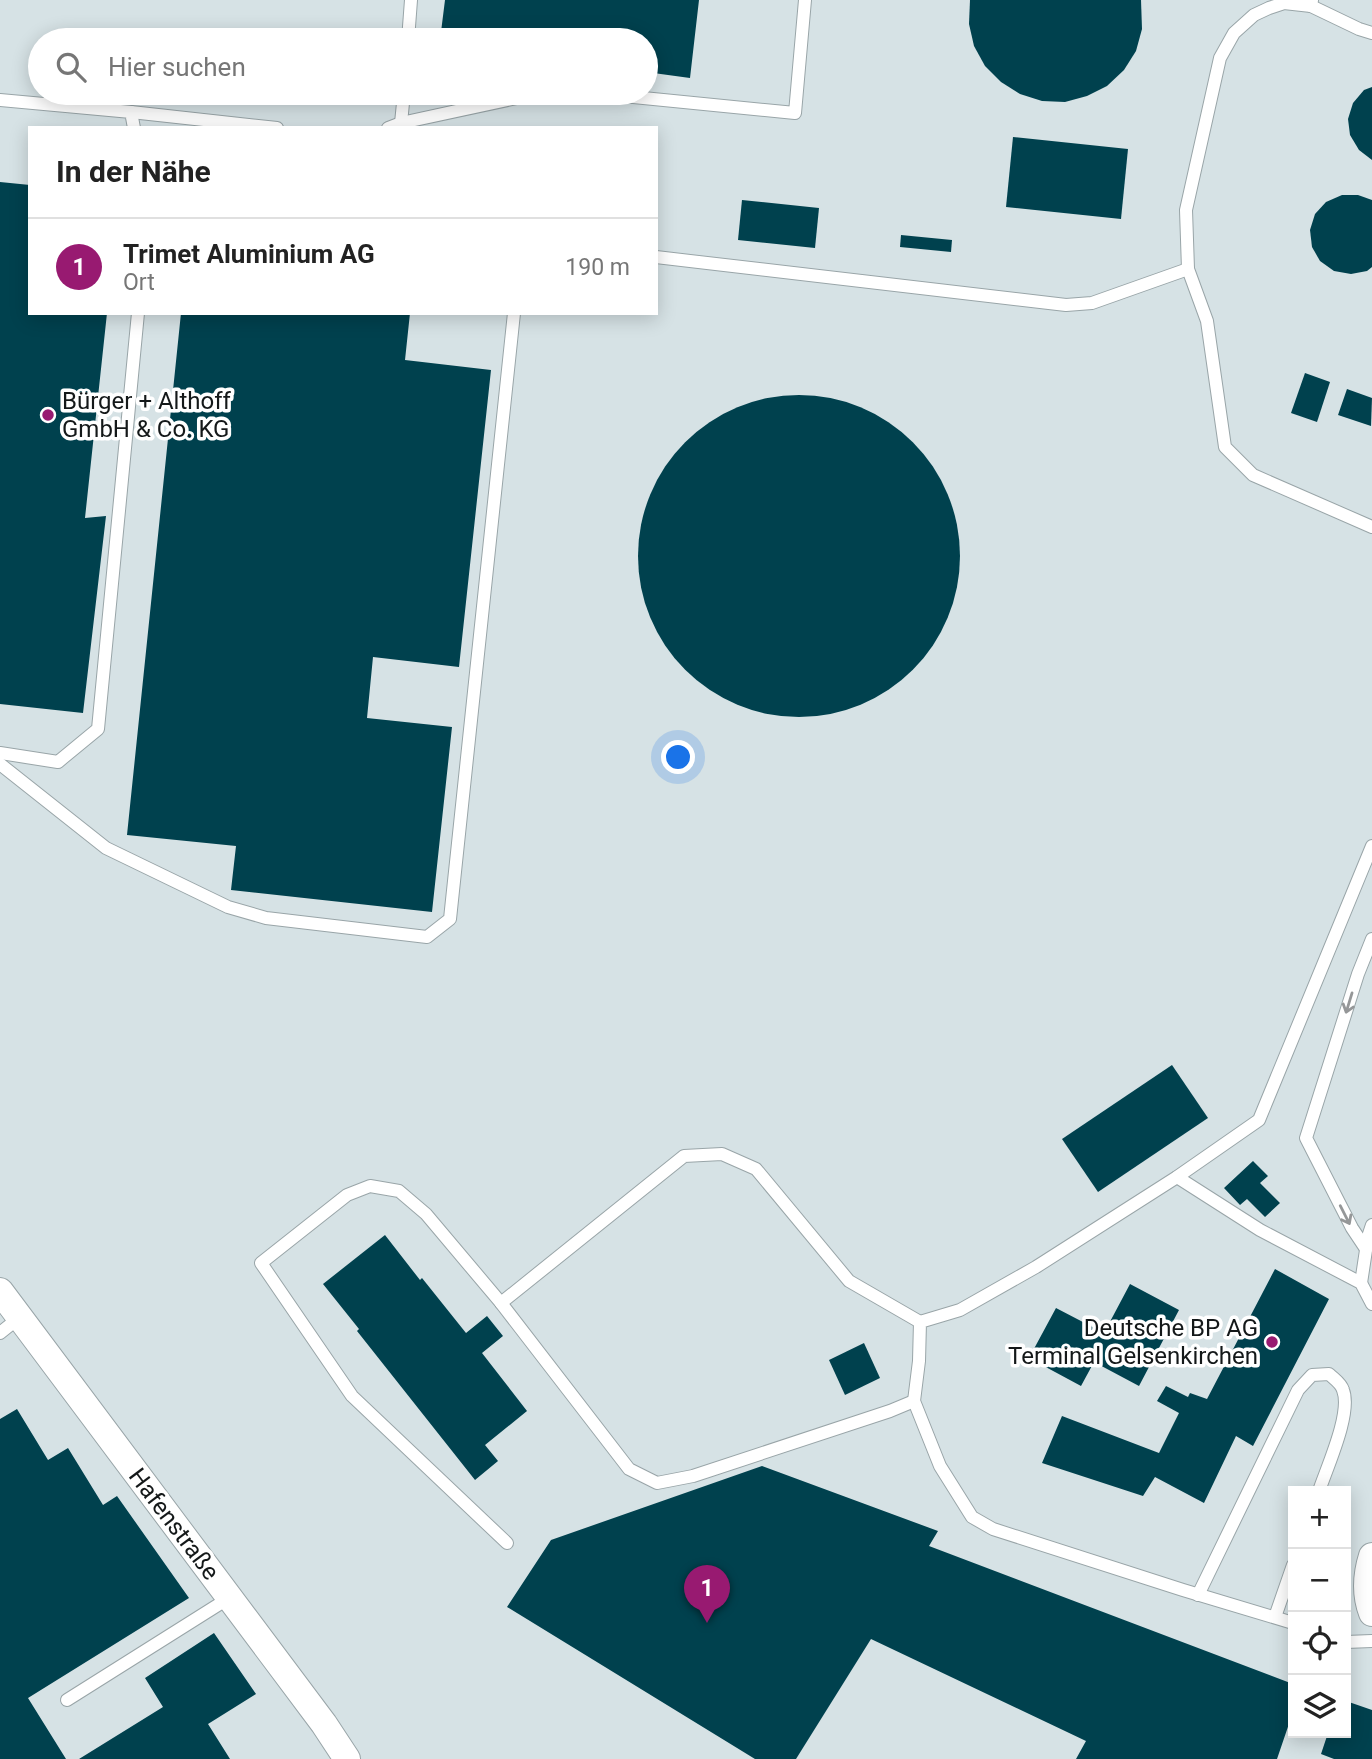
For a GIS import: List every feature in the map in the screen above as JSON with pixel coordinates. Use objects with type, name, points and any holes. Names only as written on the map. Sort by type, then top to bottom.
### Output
[{"type":"street","name":"Hafenstraße","points":[[0,1291],[10,1325],[229,1598],[324,1724],[347,1759]]},
{"type":"street","points":[[1372,1556],[1368,1568],[1367,1601],[1372,1613]]},
{"type":"lane","points":[[409,28],[411,0]]},
{"type":"lane","points":[[658,99],[794,113],[805,0]]},
{"type":"lane","points":[[1372,33],[1359,29],[1311,3],[1284,4],[1269,8],[1254,15],[1234,33],[1220,58],[1186,210],[1188,269],[1207,321],[1225,447],[1253,475],[1372,527]]},
{"type":"lane","points":[[0,100],[28,103]]},
{"type":"lane","points":[[55,105],[259,126]]},
{"type":"lane","points":[[401,123],[403,105]]},
{"type":"lane","points":[[393,126],[484,105]]},
{"type":"lane","points":[[131,112],[134,126]]},
{"type":"lane","points":[[658,257],[1066,305],[1092,303],[1188,269]]},
{"type":"lane","points":[[0,753],[58,762],[98,729],[138,315]]},
{"type":"lane","points":[[0,764],[106,848],[228,907],[266,918],[427,937],[450,919],[514,315]]},
{"type":"lane","points":[[500,1303],[684,1156],[722,1154],[756,1169],[849,1282],[920,1322],[960,1310],[1036,1267],[1177,1177],[1259,1120],[1372,846]]},
{"type":"lane","points":[[1366,1249],[1352,1228],[1307,1138],[1358,974],[1372,939]]},
{"type":"lane","points":[[1177,1177],[1260,1230],[1361,1283],[1372,1304]]},
{"type":"lane","points":[[507,1543],[352,1396],[261,1263],[347,1195],[370,1186],[399,1191],[426,1214],[500,1303],[629,1469],[657,1483],[693,1476],[914,1401]]},
{"type":"lane","points":[[1361,1283],[1372,1225]]},
{"type":"lane","points":[[920,1322],[914,1401],[940,1466],[972,1517],[993,1529],[1288,1621]]},
{"type":"lane","points":[[1198,1595],[1298,1390],[1312,1376],[1329,1374],[1342,1387],[1347,1402],[1321,1486]]},
{"type":"lane","points":[[1275,1617],[1288,1579]]},
{"type":"lane","points":[[67,1700],[229,1598]]},
{"type":"lane","points":[[1351,1642],[1372,1641]]},
{"type":"building","points":[[445,0],[699,0],[690,78],[658,74],[658,28],[442,28]]},
{"type":"building","points":[[970,0],[1141,0],[1142,29],[1136,51],[1124,70],[1107,86],[1087,96],[1065,102],[1042,101],[1020,94],[1001,82],[985,66],[974,46],[969,24]]},
{"type":"building","points":[[1372,87],[1372,160],[1359,150],[1350,135],[1348,119],[1353,103],[1364,90]]},
{"type":"building","points":[[1013,137],[1128,149],[1121,219],[1006,207]]},
{"type":"building","name":"Bürger + Althoff GmbH & Co. KG","points":[[0,182],[28,185],[28,315],[107,315],[85,518],[106,516],[83,713],[0,704]]},
{"type":"building","points":[[1342,195],[1358,195],[1372,200],[1372,267],[1367,271],[1351,274],[1334,271],[1320,261],[1312,247],[1310,230],[1315,214],[1326,202]]},
{"type":"building","points":[[742,200],[819,208],[815,248],[738,240]]},
{"type":"building","points":[[901,235],[952,240],[951,252],[900,247]]},
{"type":"building","points":[[181,315],[410,315],[405,360],[491,370],[459,667],[373,657],[367,718],[452,727],[432,912],[231,890],[236,846],[127,835]]},
{"type":"building","points":[[1305,373],[1330,382],[1317,422],[1291,413]]},
{"type":"building","points":[[1347,389],[1372,398],[1371,426],[1338,415]]},
{"type":"building","points":[[799,395],[830,398],[861,407],[888,422],[913,442],[933,467],[948,494],[957,525],[960,556],[957,587],[948,618],[933,645],[913,670],[888,690],[861,705],[830,714],[799,717],[768,714],[737,705],[710,690],[685,670],[665,645],[650,618],[641,587],[638,556],[641,525],[650,494],[665,467],[685,442],[710,422],[737,407],[768,398]]},
{"type":"building","points":[[1172,1065],[1208,1118],[1098,1192],[1062,1139]]},
{"type":"building","points":[[1253,1161],[1268,1176],[1260,1183],[1280,1203],[1265,1217],[1247,1199],[1240,1205],[1224,1188]]},
{"type":"building","points":[[385,1235],[466,1333],[487,1316],[503,1336],[482,1353],[527,1411],[485,1445],[498,1461],[475,1480],[323,1284]]},
{"type":"building","name":"Deutsche BP AG Terminal Gelsenkirchen","points":[[1275,1269],[1329,1299],[1253,1446],[1236,1436],[1204,1503],[1155,1477],[1143,1496],[1042,1463],[1062,1416],[1159,1453],[1179,1413],[1157,1401],[1166,1386],[1188,1397],[1190,1393],[1207,1399]]},
{"type":"building","points":[[1130,1284],[1179,1310],[1139,1386],[1094,1362],[1081,1386],[1029,1358],[1056,1308],[1104,1333]]},
{"type":"building","points":[[864,1343],[880,1378],[845,1395],[829,1360]]},
{"type":"building","points":[[17,1409],[48,1460],[68,1448],[103,1505],[117,1496],[189,1598],[28,1698],[66,1759],[0,1759],[0,1419]]},
{"type":"building","points":[[762,1466],[938,1531],[929,1546],[1288,1682],[1288,1727],[1277,1759],[1076,1759],[1086,1741],[871,1639],[796,1759],[755,1759],[507,1607],[551,1540]]},
{"type":"building","points":[[214,1633],[256,1694],[208,1724],[230,1759],[79,1759],[163,1707],[145,1678]]},
{"type":"building","points":[[1351,1703],[1372,1710],[1372,1759],[1334,1759],[1321,1754],[1326,1738],[1351,1738]]},
{"type":"place","name":"Bürger + Althoff GmbH & Co. KG","points":[[48,415]]},
{"type":"place","name":"Deutsche BP AG Terminal Gelsenkirchen","points":[[1272,1342]]},
{"type":"place","name":"Trimet Aluminium AG","points":[[707,1623]]}]
